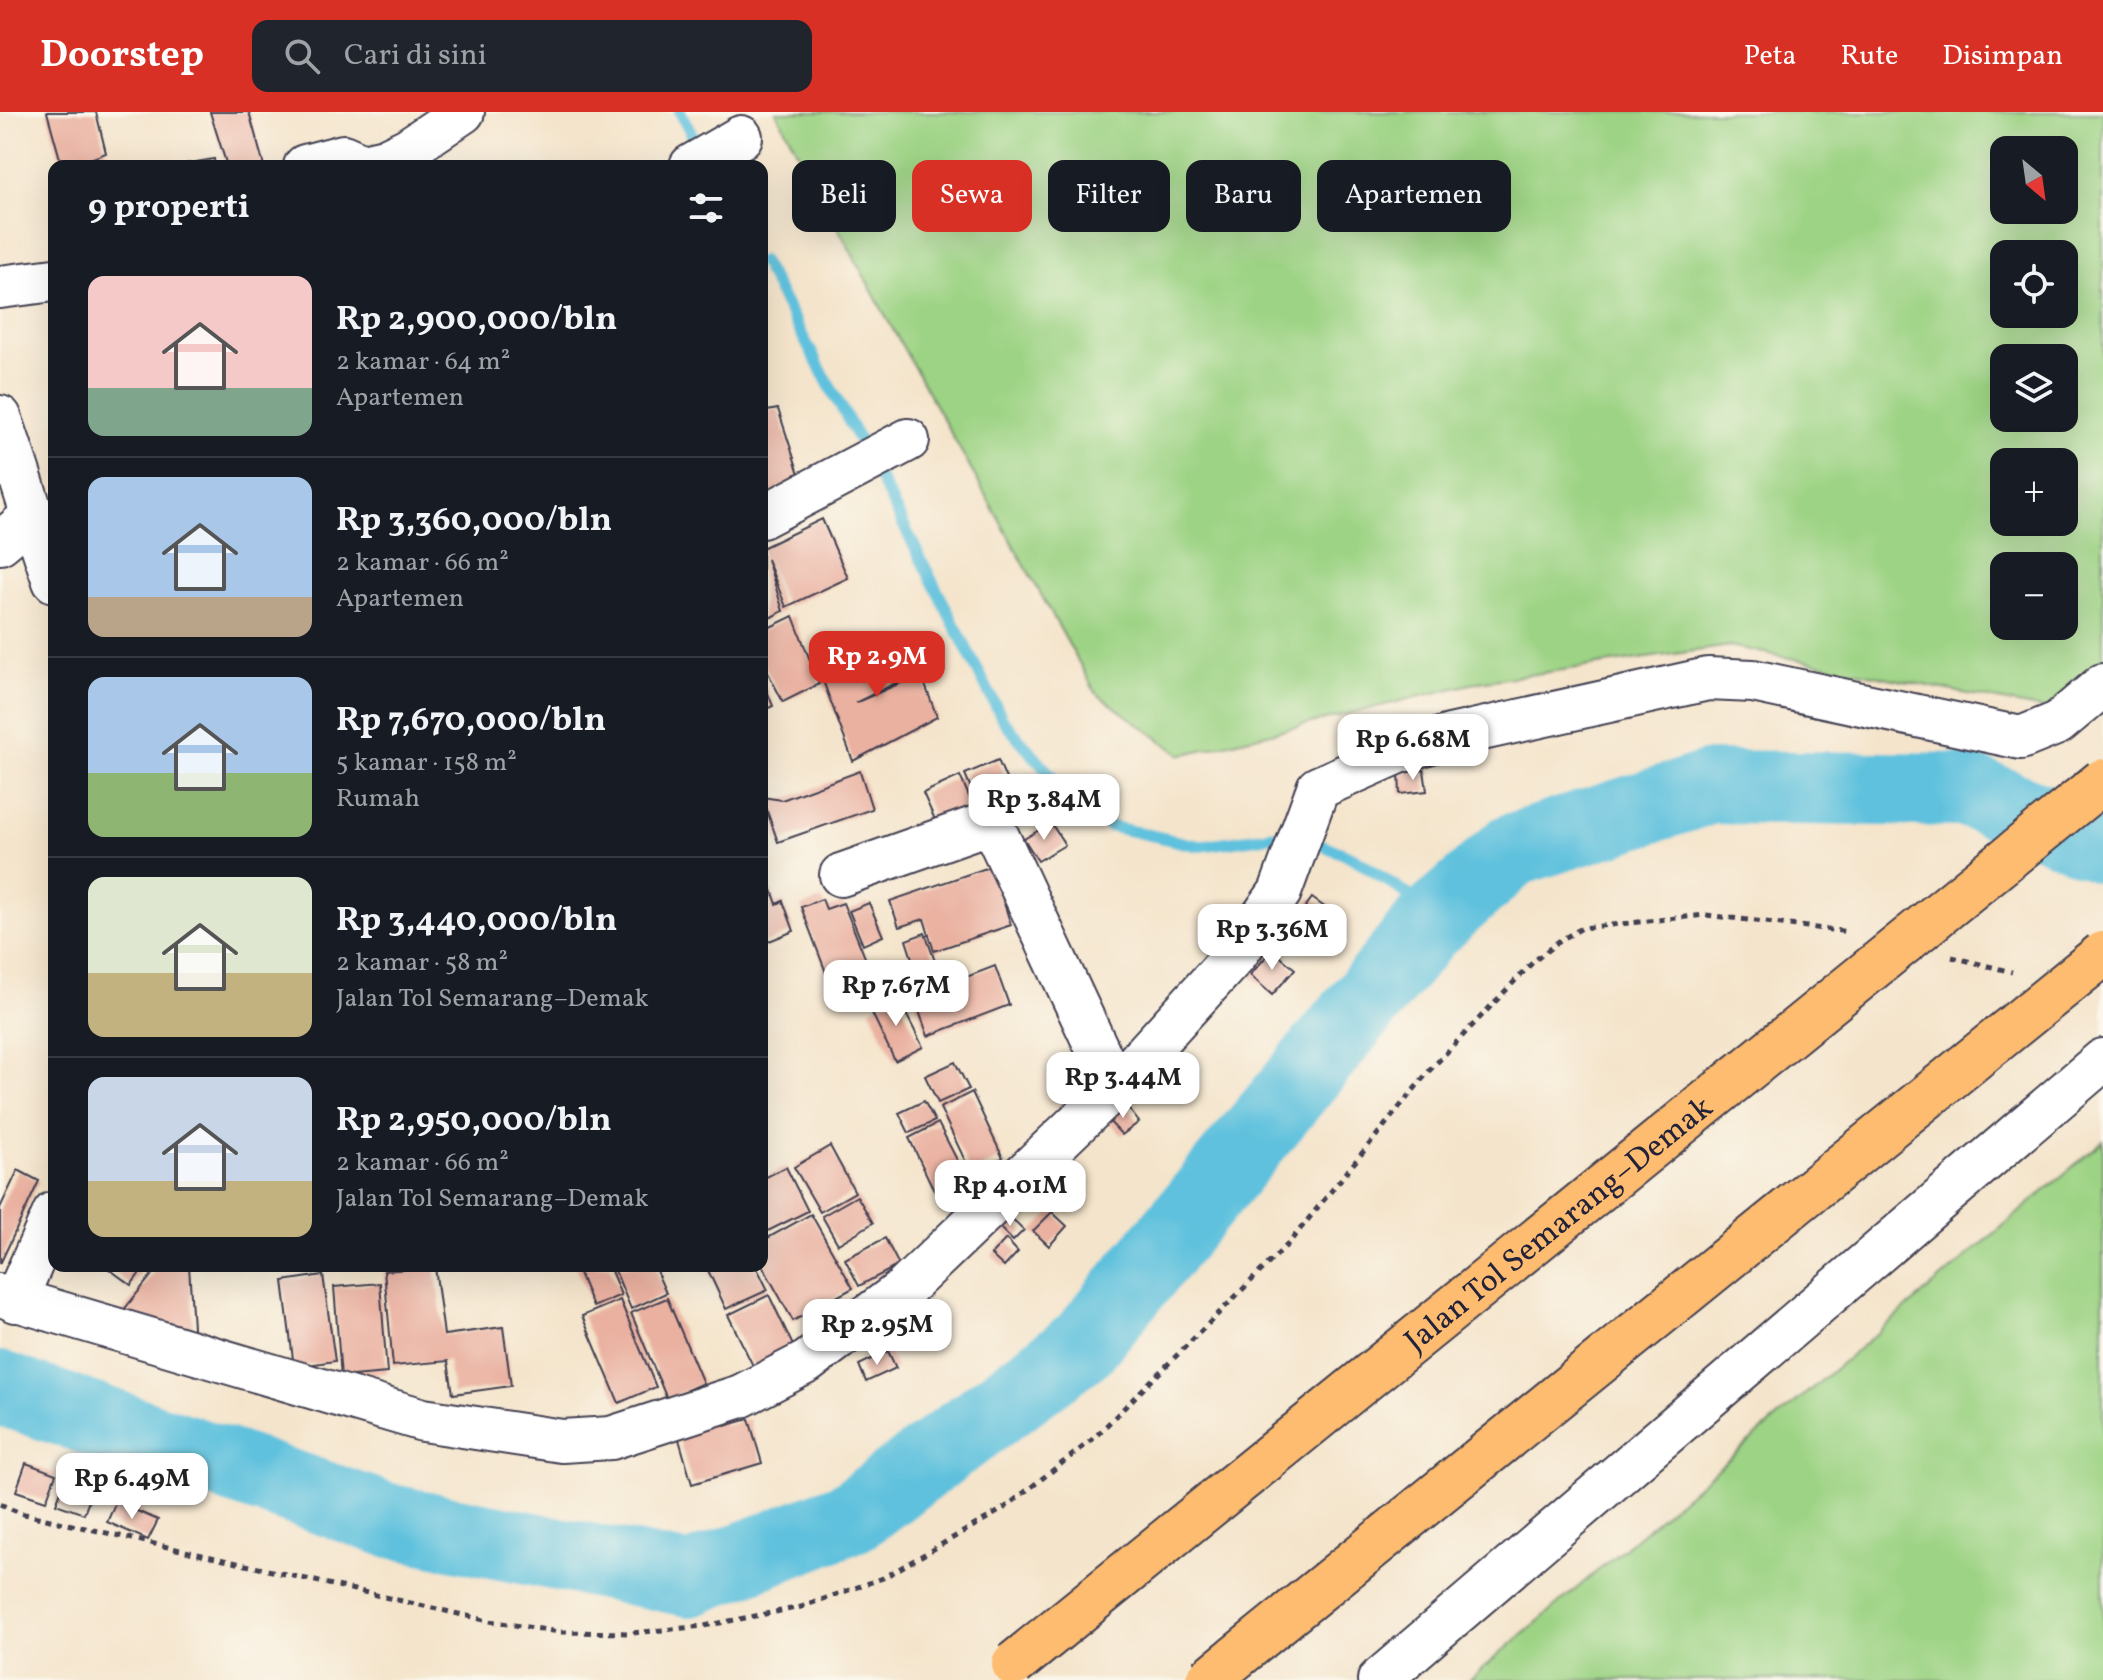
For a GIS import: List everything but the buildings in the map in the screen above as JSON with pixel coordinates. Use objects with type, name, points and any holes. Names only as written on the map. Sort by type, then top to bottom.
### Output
[{"type":"highway","name":"Jalan Tol Semarang–Demak","points":[[1014,1664],[2103,781]]},
{"type":"highway","points":[[1208,1680],[2103,954]]},
{"type":"street","points":[[385,160],[408,149],[463,112]]},
{"type":"street","points":[[328,160],[343,156],[352,160]]},
{"type":"street","points":[[0,287],[48,281]]},
{"type":"street","points":[[0,417],[37,493],[48,550]]},
{"type":"street","points":[[768,514],[908,440]]},
{"type":"street","points":[[0,543],[37,493]]},
{"type":"street","points":[[48,1224],[8,1298],[423,1420],[562,1441],[611,1438],[741,1396],[807,1362],[904,1289],[1115,1087],[1237,953],[1280,892],[1318,788],[1399,752],[1450,736],[1708,679],[1753,681],[2021,738],[2058,723],[2103,685]]},
{"type":"street","points":[[841,875],[991,822],[1115,1087]]},
{"type":"street","points":[[1379,1680],[2103,1060]]},
{"type":"path","points":[[0,1504],[20,1513],[474,1618],[559,1632],[632,1633],[704,1626],[801,1607],[883,1578],[990,1517],[1093,1439],[1288,1244],[1429,1071],[1533,962],[1559,941],[1582,928],[1651,918],[1706,915],[1864,934]]},
{"type":"path","points":[[1938,953],[2027,976]]},
{"type":"green space","points":[[776,112],[2103,112],[2103,666],[2052,711],[1730,646],[1479,682],[1181,755],[1096,693],[840,232],[896,232],[896,160],[802,160]]},
{"type":"green space","points":[[2103,1141],[2103,1680],[1469,1680]]},
{"type":"waterway","points":[[680,112],[702,153]]},
{"type":"waterway","points":[[768,272],[867,455]]},
{"type":"waterway","points":[[875,469],[1003,720],[1053,778],[1109,826],[1199,846],[1278,835]]},
{"type":"waterway","points":[[0,1388],[391,1521],[689,1580],[853,1516],[1083,1345],[1426,928],[1513,850],[1711,787],[1966,790],[2103,846]]},
{"type":"waterway","points":[[1310,840],[1354,858],[1439,916]]}]
